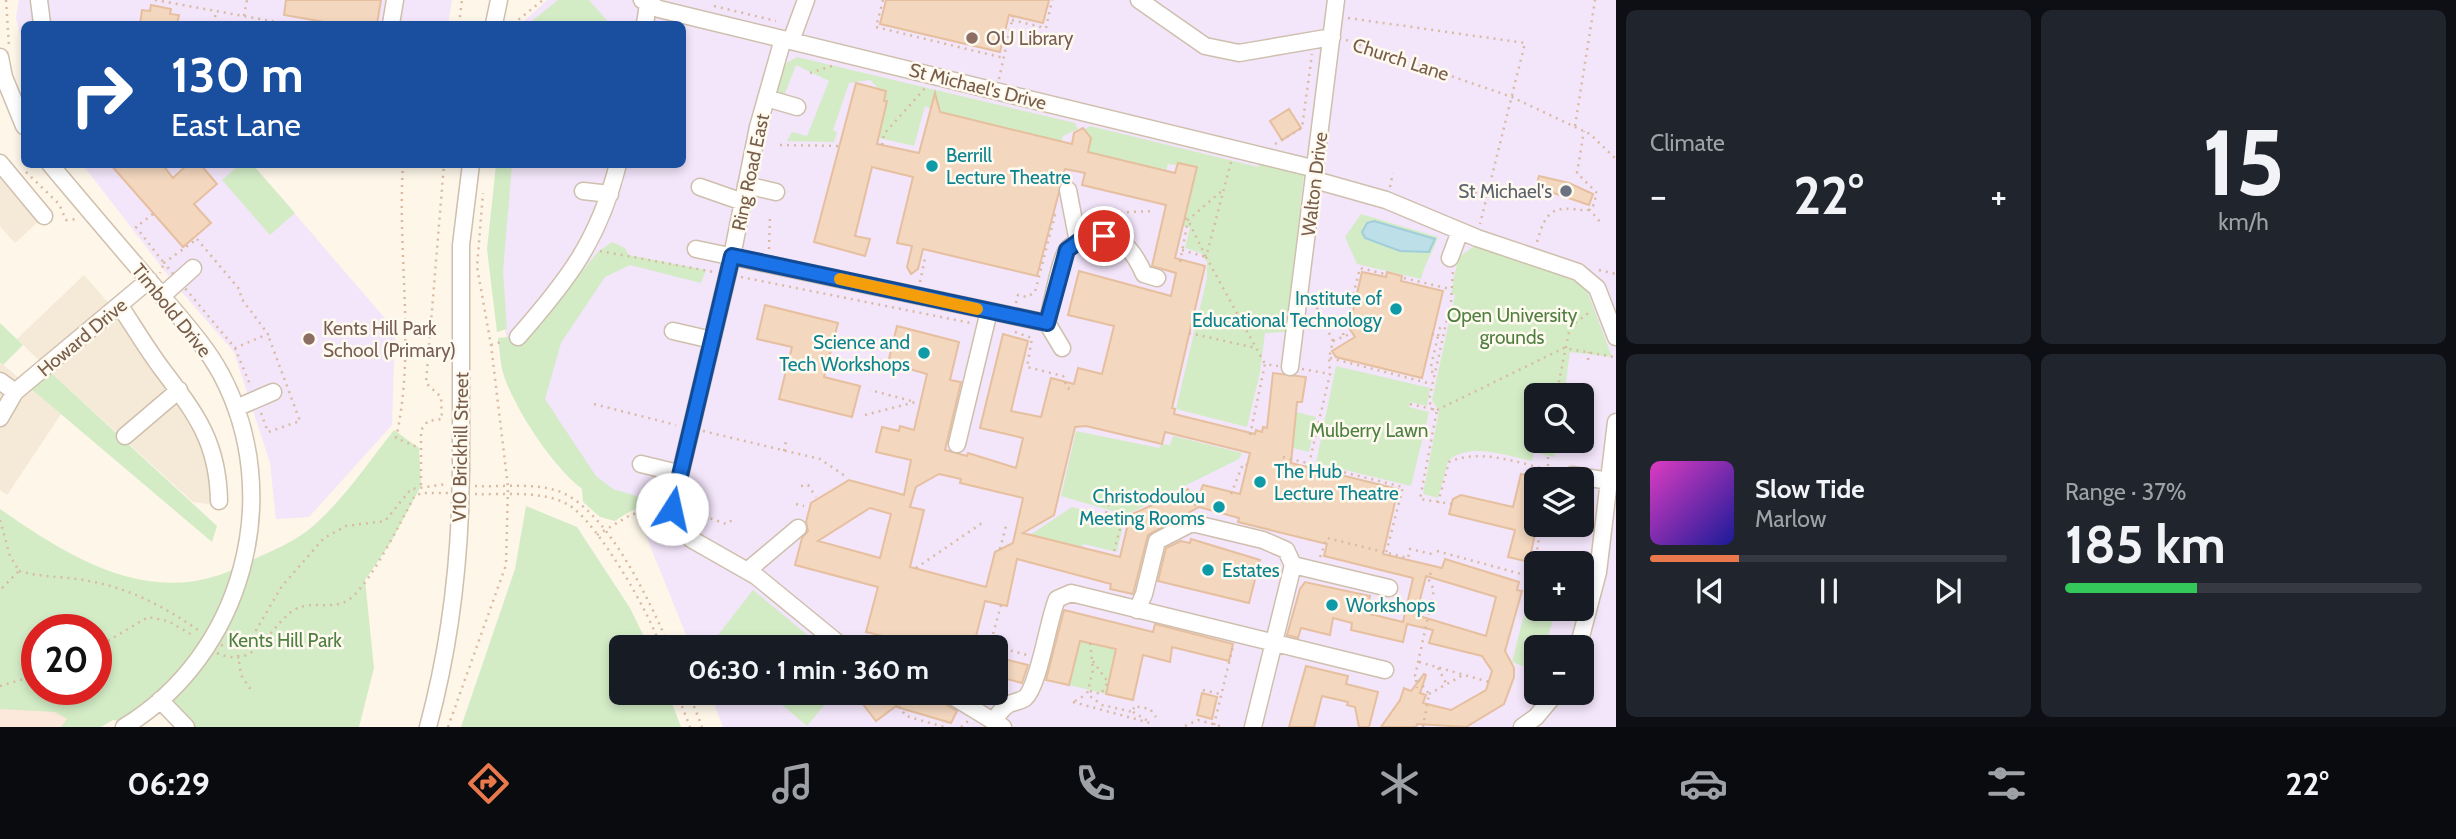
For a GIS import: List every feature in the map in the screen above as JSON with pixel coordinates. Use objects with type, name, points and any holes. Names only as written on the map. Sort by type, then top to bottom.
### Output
[{"type":"street","points":[[39,0],[42,21]]},
{"type":"street","points":[[392,21],[395,0]]},
{"type":"street","name":"Ring Road East","points":[[672,509],[678,473],[732,256],[766,98],[787,40],[806,0]]},
{"type":"street","name":"Church Lane","points":[[1139,0],[1205,46],[1239,53],[1332,37]]},
{"type":"street","name":"Walton Drive","points":[[1290,368],[1336,0]]},
{"type":"street","points":[[495,21],[498,2]]},
{"type":"street","points":[[646,21],[653,3]]},
{"type":"street","name":"St Michael's Drive","points":[[653,3],[787,40],[1264,156],[1316,174],[1477,238],[1578,272],[1597,288],[1604,303],[1614,342]]},
{"type":"street","points":[[0,63],[21,118]]},
{"type":"street","points":[[766,98],[797,107]]},
{"type":"street","name":"Timbold Drive","points":[[53,168],[90,213],[154,277],[162,296],[203,344],[236,408],[247,446],[251,489],[250,530],[236,589],[210,643],[160,700],[124,727]]},
{"type":"street","name":"V10 Brickhill Street","points":[[428,727],[448,640],[458,573],[461,245],[471,168]]},
{"type":"street","points":[[517,337],[560,289],[586,249],[610,194],[617,168]]},
{"type":"street","points":[[5,170],[44,216]]},
{"type":"street","points":[[746,185],[776,192]]},
{"type":"street","points":[[700,187],[743,202]]},
{"type":"street","points":[[1069,190],[1078,242]]},
{"type":"street","points":[[583,191],[610,194]]},
{"type":"street","points":[[1450,258],[1460,231]]},
{"type":"street","points":[[1062,348],[1047,323],[1067,250],[1078,242],[1104,236],[1121,241],[1136,258],[1144,274],[1157,278]]},
{"type":"street","points":[[696,249],[1047,323]]},
{"type":"street","points":[[162,296],[193,268]]},
{"type":"street","name":"Howard Drive","points":[[0,418],[15,392],[154,277]]},
{"type":"street","points":[[120,306],[179,390],[211,444],[218,472],[219,500]]},
{"type":"street","points":[[957,444],[989,311]]},
{"type":"street","points":[[673,331],[712,340]]},
{"type":"street","points":[[0,381],[15,392]]},
{"type":"street","points":[[125,436],[179,390]]},
{"type":"street","points":[[236,408],[273,393]]},
{"type":"street","points":[[1581,635],[1598,572],[1616,422]]},
{"type":"street","points":[[641,464],[678,473]]},
{"type":"street","points":[[1594,479],[1609,481]]},
{"type":"street","points":[[672,509],[691,539],[747,570],[828,635]]},
{"type":"street","points":[[1137,610],[1144,594],[1157,541],[1192,523],[1278,544],[1286,550],[1293,565],[1253,727]]},
{"type":"street","points":[[747,570],[798,528]]},
{"type":"street","points":[[1293,565],[1389,588]]},
{"type":"street","points":[[967,705],[998,723],[1007,705],[1024,699],[1041,658],[1050,615],[1058,599],[1071,593],[1385,670]]},
{"type":"street","points":[[160,700],[186,727]]},
{"type":"street","points":[[1522,727],[1541,722],[1550,705]]},
{"type":"path","points":[[155,0],[271,21]]},
{"type":"path","points":[[185,5],[186,0]]},
{"type":"path","points":[[244,16],[247,0]]},
{"type":"path","points":[[459,21],[462,0]]},
{"type":"path","points":[[517,21],[543,0]]},
{"type":"path","points":[[883,0],[876,27],[1004,58]]},
{"type":"path","points":[[996,90],[1013,18],[1046,28],[1052,0]]},
{"type":"path","points":[[1575,126],[1595,0]]},
{"type":"path","points":[[214,21],[216,11]]},
{"type":"path","points":[[1348,18],[1525,43],[1477,238]]},
{"type":"path","name":"Church Lane","points":[[1332,37],[1512,97],[1584,130],[1616,159]]},
{"type":"path","points":[[1264,156],[1270,147],[1302,128],[1313,40]]},
{"type":"path","points":[[810,73],[838,64]]},
{"type":"path","points":[[881,145],[884,134],[927,87]]},
{"type":"path","points":[[1584,130],[1577,173],[1597,193],[1589,209]]},
{"type":"path","points":[[780,145],[841,146]]},
{"type":"path","points":[[1206,257],[1231,159]]},
{"type":"path","points":[[403,168],[400,210],[405,344],[403,405],[396,438],[419,448]]},
{"type":"path","points":[[112,638],[148,617],[168,621],[210,643],[237,648],[252,637],[282,586],[324,538],[346,526],[385,522],[411,489],[421,486],[419,448],[423,425],[442,419],[441,397],[426,383],[444,168]]},
{"type":"path","points":[[5,170],[29,172],[59,204],[66,220],[84,219],[90,213]]},
{"type":"path","points":[[449,727],[506,565],[509,487],[491,345],[477,267],[484,183]]},
{"type":"path","points":[[1180,262],[1187,219],[1224,189]]},
{"type":"path","points":[[1475,192],[1487,198]]},
{"type":"path","points":[[1532,255],[1547,216],[1568,206],[1589,209],[1602,224]]},
{"type":"path","points":[[153,214],[136,227],[164,263],[235,348],[268,334],[241,298],[240,290],[197,239],[164,263],[154,277]]},
{"type":"path","points":[[1187,219],[1265,364],[1250,435]]},
{"type":"path","points":[[1182,250],[1206,257]]},
{"type":"path","points":[[917,295],[925,258],[921,257]]},
{"type":"path","points":[[1343,335],[1360,268],[1385,274]]},
{"type":"path","points":[[1404,278],[1450,289],[1451,301],[1429,400],[1435,410],[1420,499],[1452,504]]},
{"type":"path","points":[[1309,464],[1330,374],[1329,358],[1333,341],[1312,298]]},
{"type":"path","points":[[1558,383],[1570,327],[1604,303]]},
{"type":"path","points":[[1433,379],[1431,366],[1438,336],[1440,328],[1446,324]]},
{"type":"path","points":[[1189,333],[1256,348]]},
{"type":"path","points":[[1333,341],[1352,333]]},
{"type":"path","points":[[1432,334],[1438,336]]},
{"type":"path","points":[[1410,404],[1435,410],[1564,348],[1615,357],[1614,342]]},
{"type":"path","points":[[1588,360],[1589,352]]},
{"type":"path","points":[[1329,358],[1432,384]]},
{"type":"path","points":[[828,361],[873,373]]},
{"type":"path","points":[[1265,364],[1330,374]]},
{"type":"path","points":[[870,390],[920,402]]},
{"type":"path","points":[[865,415],[915,401]]},
{"type":"path","points":[[594,404],[820,459],[848,478]]},
{"type":"path","points":[[784,451],[786,441]]},
{"type":"path","points":[[1438,503],[1449,462],[1461,457],[1476,455],[1535,467]]},
{"type":"path","points":[[1283,457],[1350,476],[1403,487],[1386,553]]},
{"type":"path","points":[[1231,494],[1242,464],[1247,465]]},
{"type":"path","points":[[800,486],[808,485],[816,497]]},
{"type":"path","points":[[509,487],[539,486],[558,491],[571,498],[605,530],[651,604],[664,635]]},
{"type":"path","points":[[1106,513],[1112,491]]},
{"type":"path","points":[[0,520],[10,556],[19,571],[33,576],[92,581],[149,600],[210,643],[218,653],[239,658],[256,649],[294,610],[306,605],[343,604],[353,597],[391,542],[414,497],[421,493],[460,493]]},
{"type":"path","points":[[472,494],[540,496],[566,503],[580,514],[597,535],[634,592],[655,635]]},
{"type":"path","points":[[796,504],[804,506]]},
{"type":"path","points":[[597,535],[632,514],[672,509]]},
{"type":"path","points":[[704,516],[726,524],[734,519]]},
{"type":"path","points":[[1114,551],[1122,518]]},
{"type":"path","points":[[916,568],[985,521]]},
{"type":"path","points":[[1000,549],[1006,526]]},
{"type":"path","points":[[1293,565],[1323,556],[1327,538],[1408,558],[1410,549],[1437,553],[1524,575]]},
{"type":"path","points":[[0,590],[19,571]]},
{"type":"path","points":[[1417,688],[1415,676],[1434,590],[1429,580],[1431,571]]},
{"type":"path","points":[[1001,605],[990,645],[1041,658]]},
{"type":"path","points":[[1214,724],[1236,633]]},
{"type":"path","points":[[1090,643],[1090,658],[1093,670],[1088,684],[1089,692],[1102,705],[1133,712],[1154,724],[1073,702],[1089,692],[1101,694],[1108,682],[1090,658]]},
{"type":"path","points":[[237,648],[242,675],[251,690]]},
{"type":"path","points":[[1419,662],[1489,682]]},
{"type":"path","points":[[1438,668],[1447,684]]},
{"type":"path","points":[[1429,694],[1464,675]]},
{"type":"path","points":[[1415,676],[1429,694],[1423,727]]},
{"type":"path","points":[[0,686],[21,680]]},
{"type":"path","points":[[1203,690],[1221,695]]},
{"type":"path","points":[[682,705],[690,727]]},
{"type":"path","points":[[694,705],[702,727]]},
{"type":"path","points":[[898,705],[906,716],[944,727]]},
{"type":"path","points":[[1133,712],[1135,706],[1150,709],[1156,717]]},
{"type":"path","points":[[1185,726],[1198,720],[1224,727]]},
{"type":"shaded area","points":[[19,0],[452,0],[448,21],[21,21],[21,38],[16,18]]},
{"type":"shaded area","points":[[547,0],[1616,0],[1616,727],[723,727],[715,705],[1008,705],[1008,635],[686,635],[637,513],[551,443],[515,381],[492,261],[503,168],[686,168],[686,21],[524,21]]},
{"type":"shaded area","name":"Kents Hill Park School (Primary)","points":[[85,168],[256,168],[395,330],[392,425],[309,517],[276,519],[270,463],[234,352],[174,283]]},
{"type":"shaded area","points":[[0,170],[42,218],[15,243],[0,226]]},
{"type":"shaded area","points":[[84,275],[111,306],[44,365],[17,339]]},
{"type":"shaded area","points":[[119,311],[208,445],[215,505],[193,502],[49,371]]},
{"type":"shaded area","points":[[0,362],[61,414],[7,495],[0,490]]},
{"type":"shaded area","points":[[40,705],[93,727],[0,727],[0,707]]},
{"type":"green space","points":[[558,0],[589,0],[607,21],[532,21]]},
{"type":"green space","points":[[797,57],[1075,123],[1078,129],[1063,136],[1060,145],[934,115],[933,110],[925,106],[914,146],[874,137],[879,89],[870,80],[849,83],[833,130],[837,132],[834,142],[787,141],[792,132],[807,136],[829,81],[796,65],[784,96],[773,92],[785,64]]},
{"type":"green space","points":[[1090,126],[1258,167],[1261,158],[1304,174],[1287,325],[1285,332],[1265,333],[1260,372],[1247,427],[1176,409],[1207,278],[1207,262],[1201,253],[1185,248],[1190,227],[1183,226],[1197,169],[1168,164],[1164,179],[1082,159],[1083,131]]},
{"type":"green space","points":[[236,168],[256,168],[295,213],[270,235],[222,180]]},
{"type":"green space","points":[[496,168],[512,168],[503,271],[507,329],[497,332],[487,249]]},
{"type":"green space","points":[[1361,214],[1438,237],[1421,279],[1357,264],[1345,237]]},
{"type":"green space","points":[[612,242],[625,248],[629,255],[706,270],[701,283],[630,265],[605,277],[561,343],[545,399],[596,476],[613,489],[647,499],[654,477],[661,476],[665,483],[649,501],[615,521],[600,517],[583,502],[582,489],[559,467],[526,421],[504,376],[498,338],[509,337],[518,347],[598,252]]},
{"type":"green space","name":"Open University grounds","points":[[1474,246],[1571,276],[1588,293],[1612,357],[1570,352],[1566,383],[1524,383],[1524,453],[1534,453],[1532,461],[1477,451],[1457,455],[1448,461],[1438,498],[1423,494],[1439,411],[1432,400],[1455,295],[1451,294],[1458,258]]},
{"type":"green space","points":[[0,323],[23,345],[3,365],[0,362]]},
{"type":"green space","name":"Mulberry Lawn","points":[[1336,366],[1430,388],[1427,406],[1410,402],[1409,407],[1429,412],[1411,486],[1316,463]]},
{"type":"green space","points":[[49,371],[217,526],[212,542],[29,387]]},
{"type":"green space","points":[[1293,411],[1316,417],[1309,452],[1293,448]]},
{"type":"green space","name":"Kents Hill Park","points":[[394,430],[419,448],[421,486],[391,542],[365,580],[374,668],[359,727],[186,727],[160,700],[132,722],[113,720],[101,727],[61,727],[67,719],[55,712],[0,709],[0,509],[49,541],[102,568],[129,577],[158,582],[187,582],[225,573],[300,536],[331,509]]},
{"type":"green space","points":[[1076,431],[1159,448],[1162,444],[1170,445],[1173,436],[1242,453],[1239,459],[1126,515],[1061,496]]},
{"type":"green space","name":"Open University grounds","points":[[1538,453],[1555,453],[1554,457]]},
{"type":"green space","points":[[526,506],[577,527],[630,608],[643,635],[609,635],[609,705],[673,705],[681,727],[461,727],[515,569]]},
{"type":"green space","points":[[1072,507],[1124,521],[1117,552],[1083,544],[1082,548],[1030,535]]},
{"type":"green space","points":[[753,590],[807,635],[718,635]]},
{"type":"green space","points":[[1524,614],[1524,621],[1553,621],[1548,635],[1524,635],[1524,666],[1512,662]]},
{"type":"green space","points":[[1080,640],[1116,649],[1106,694],[1069,685]]},
{"type":"green space","points":[[782,705],[824,705],[807,726]]},
{"type":"water","points":[[1374,221],[1435,239],[1429,252],[1400,251],[1365,238],[1362,232],[1367,223]]},
{"type":"building","points":[[286,0],[381,0],[378,21],[319,21],[284,15]]},
{"type":"building","name":"OU Library","points":[[886,0],[1049,0],[1043,23],[1009,15],[1000,52],[880,24]]},
{"type":"building","points":[[151,5],[171,9],[170,14],[179,15],[178,21],[140,21],[142,10],[150,11]]},
{"type":"building","points":[[856,83],[886,91],[884,101],[887,101],[877,144],[919,153],[935,93],[940,112],[1072,144],[1074,133],[1083,128],[1091,138],[1088,152],[1175,173],[1178,163],[1197,167],[1175,258],[1205,266],[1172,408],[1175,409],[1174,414],[1255,434],[1256,430],[1262,432],[1263,427],[1267,428],[1273,373],[1306,377],[1302,402],[1297,402],[1291,463],[1398,489],[1383,554],[1442,568],[1445,559],[1519,582],[1517,590],[1522,591],[1505,651],[1514,668],[1514,677],[1504,704],[1466,727],[1417,724],[1416,727],[1381,727],[1400,700],[1404,688],[1411,691],[1424,674],[1426,675],[1420,693],[1426,695],[1423,703],[1451,710],[1486,690],[1492,671],[1482,656],[1429,643],[1433,630],[1407,624],[1403,642],[1351,630],[1352,623],[1333,618],[1330,635],[1301,628],[1298,638],[1287,635],[1300,589],[1305,582],[1370,596],[1366,613],[1403,622],[1413,578],[1324,556],[1327,544],[1238,522],[1239,518],[1199,507],[1148,535],[1133,594],[1110,589],[1111,584],[1017,559],[1007,606],[985,601],[976,635],[879,635],[866,632],[878,587],[795,565],[802,538],[808,531],[806,522],[811,503],[849,480],[904,495],[911,460],[876,452],[882,427],[899,431],[900,426],[914,430],[927,374],[888,363],[897,326],[959,342],[950,380],[961,382],[945,450],[967,456],[968,453],[1016,468],[1023,438],[980,428],[1003,334],[1028,341],[1011,411],[1041,417],[1051,378],[1074,384],[1078,368],[1102,374],[1114,326],[1068,315],[1079,271],[1171,296],[1176,273],[1152,266],[1166,205],[1082,185],[1085,173],[1065,169],[1037,276],[923,249],[918,269],[911,274],[907,267],[912,246],[897,243],[913,177],[872,167],[855,236],[870,239],[865,256],[814,242]],"holes":[[[1086,426],[1162,444],[1165,432],[1250,453],[1240,494],[1203,485],[1195,505],[1188,489],[1130,515],[1120,557],[1023,533],[1054,515],[1075,427]],[[939,474],[961,479],[960,483],[1023,498],[1013,543],[995,552],[986,587],[910,567],[924,510],[910,507],[916,487]],[[870,508],[891,514],[880,558],[818,541]],[[1426,576],[1496,597],[1486,636],[1416,615]]]},
{"type":"building","points":[[1289,109],[1301,128],[1282,140],[1270,121]]},
{"type":"building","points":[[114,168],[165,168],[173,178],[184,168],[203,168],[217,184],[194,204],[211,223],[183,247]]},
{"type":"building","name":"St Michael's","points":[[1539,176],[1569,183],[1593,194],[1589,205],[1536,187]]},
{"type":"building","name":"Institute of Educational Technology","points":[[1362,272],[1386,277],[1387,272],[1402,276],[1401,281],[1443,291],[1422,378],[1336,357],[1332,351],[1355,337],[1349,328]]},
{"type":"building","points":[[765,305],[838,323],[824,377],[860,386],[852,417],[779,399],[792,347],[757,339]]},
{"type":"building","points":[[1521,474],[1524,475],[1524,537],[1534,537],[1531,551],[1524,551],[1524,561],[1508,557],[1515,530],[1449,514],[1453,499],[1461,495],[1513,507]]},
{"type":"building","name":"Estates","points":[[1191,539],[1260,560],[1249,603],[1158,581],[1166,548],[1181,541],[1190,543]]},
{"type":"building","points":[[1064,610],[1153,632],[1155,624],[1233,644],[1229,661],[1172,647],[1170,662],[1143,655],[1133,700],[1106,694],[1116,649],[1080,641],[1069,685],[1046,680]]},
{"type":"building","points":[[1008,660],[1028,665],[1022,683],[1008,679]]},
{"type":"building","points":[[1306,666],[1348,676],[1346,684],[1378,692],[1369,727],[1359,727],[1355,707],[1347,705],[1348,702],[1322,696],[1314,727],[1289,727]]},
{"type":"building","points":[[1202,693],[1217,697],[1212,719],[1197,715]]},
{"type":"building","points":[[864,705],[895,705],[896,706],[876,721]]},
{"type":"building","points":[[946,705],[957,711],[951,723],[897,707]]},
{"type":"slow traffic","points":[[840,279],[977,309]]},
{"type":"place","name":"OU Library","points":[[972,38]]},
{"type":"place","name":"Berrill Lecture Theatre","points":[[932,166]]},
{"type":"place","name":"St Michael's","points":[[1566,191]]},
{"type":"place","name":"Institute of Educational Technology","points":[[1396,309]]},
{"type":"place","name":"Kents Hill Park School (Primary)","points":[[309,339]]},
{"type":"place","name":"Science and Tech Workshops","points":[[924,353]]},
{"type":"place","name":"The Hub Lecture Theatre","points":[[1260,482]]},
{"type":"place","name":"Christodoulou Meeting Rooms","points":[[1219,507]]},
{"type":"place","name":"Estates","points":[[1208,570]]},
{"type":"place","name":"Workshops","points":[[1332,605]]},
{"type":"route","points":[[672,509],[678,473],[732,256],[1047,323],[1067,250],[1078,242],[1104,236]]}]
